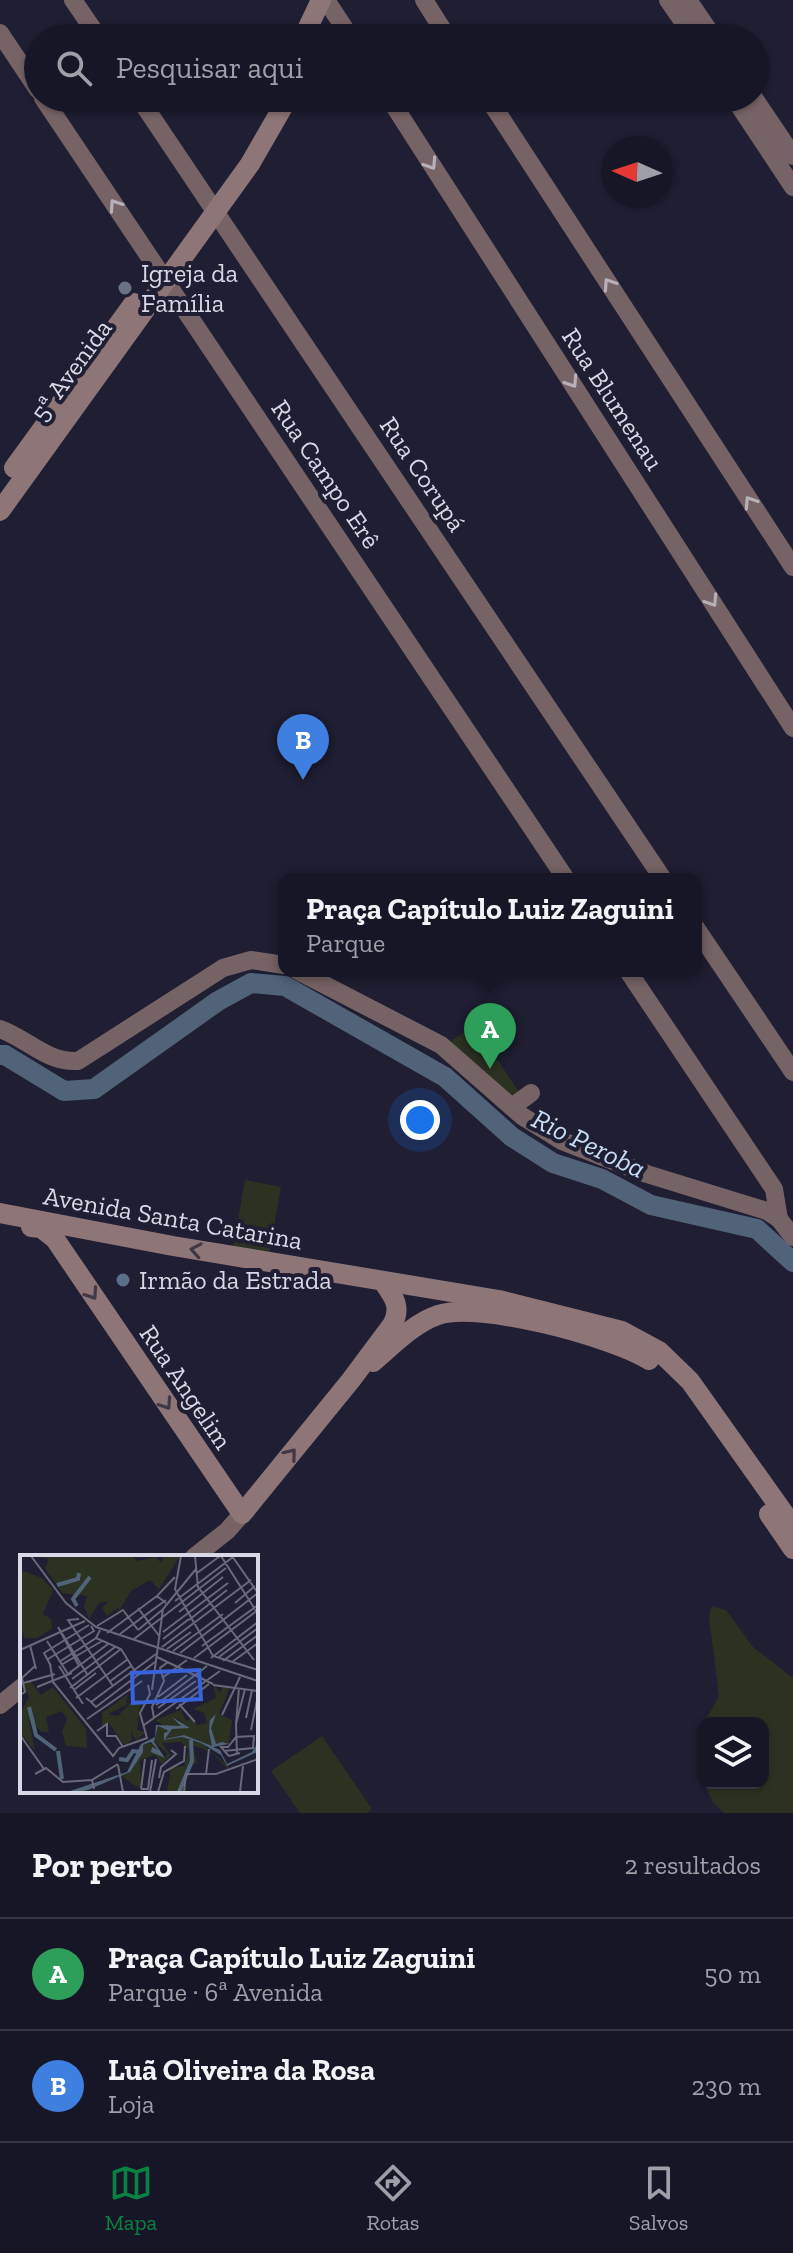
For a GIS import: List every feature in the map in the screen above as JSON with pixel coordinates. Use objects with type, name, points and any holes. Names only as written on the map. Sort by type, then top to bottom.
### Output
[{"type":"main road","points":[[313,24],[329,2]]},
{"type":"main road","points":[[322,24],[329,2]]},
{"type":"main road","name":"5ª Avenida","points":[[212,207],[266,112]]},
{"type":"main road","name":"5ª Avenida","points":[[0,511],[162,276],[262,145],[280,112]]},
{"type":"main road","name":"5ª Avenida","points":[[0,488],[162,276]]},
{"type":"main road","name":"Avenida Santa Catarina","points":[[0,1213],[384,1283],[499,1300],[604,1324],[643,1340],[690,1381],[793,1526]]},
{"type":"main road","name":"Avenida Santa Catarina","points":[[0,1221],[41,1228],[61,1249]]},
{"type":"main road","name":"Rua Angelim","points":[[61,1249],[242,1514]]},
{"type":"main road","points":[[242,1514],[392,1325],[397,1309],[395,1298],[384,1283]]},
{"type":"main road","points":[[351,1380],[431,1317],[455,1311],[483,1312],[592,1336],[648,1359],[680,1389],[793,1549]]},
{"type":"street","points":[[73,0],[89,24]]},
{"type":"street","points":[[424,0],[439,24]]},
{"type":"street","points":[[668,0],[684,24]]},
{"type":"street","points":[[688,0],[704,24]]},
{"type":"street","points":[[329,2],[342,24]]},
{"type":"street","points":[[0,33],[24,69]]},
{"type":"street","name":"Rua Campo Erê","points":[[52,112],[562,873]]},
{"type":"street","name":"Rua Corupá","points":[[148,112],[659,873]]},
{"type":"street","name":"Rua Blumenau","points":[[398,112],[793,728]]},
{"type":"street","points":[[497,112],[793,567]]},
{"type":"street","points":[[756,112],[793,187]]},
{"type":"street","points":[[757,112],[793,156]]},
{"type":"street","points":[[702,937],[793,1072]]},
{"type":"street","points":[[0,1029],[17,1035],[56,1060],[78,1061],[223,968],[251,960],[278,964]]},
{"type":"street","points":[[310,977],[441,1045],[534,1125],[562,1141],[647,1174],[757,1207],[779,1219],[793,1237]]},
{"type":"street","points":[[632,977],[774,1189],[779,1219]]},
{"type":"street","points":[[512,1107],[531,1093]]},
{"type":"street","points":[[197,1555],[227,1531],[242,1514]]},
{"type":"street","points":[[0,1705],[20,1689]]},
{"type":"green space","points":[[475,1026],[521,1095],[514,1102],[449,1042]]},
{"type":"green space","points":[[245,1180],[281,1187],[269,1254],[233,1248]]},
{"type":"green space","points":[[712,1606],[726,1610],[753,1647],[793,1678],[793,1813],[724,1813],[713,1802],[707,1789],[769,1789],[769,1717],[707,1717],[719,1696],[709,1617]]},
{"type":"green space","points":[[322,1736],[372,1809],[367,1813],[300,1813],[271,1771]]},
{"type":"waterway","name":"Rio Peroba","points":[[0,1055],[5,1055],[64,1091],[94,1089],[218,1001],[251,983],[285,986],[445,1077],[512,1137],[553,1163],[602,1179],[651,1205],[757,1229],[793,1262]]},
{"type":"place","name":"Igreja da Família","points":[[125,288]]},
{"type":"place","name":"Luã Oliveira da Rosa","points":[[303,780]]},
{"type":"place","name":"Praça Capítulo Luiz Zaguini","points":[[490,1069]]},
{"type":"place","name":"Irmão da Estrada","points":[[123,1280]]}]
